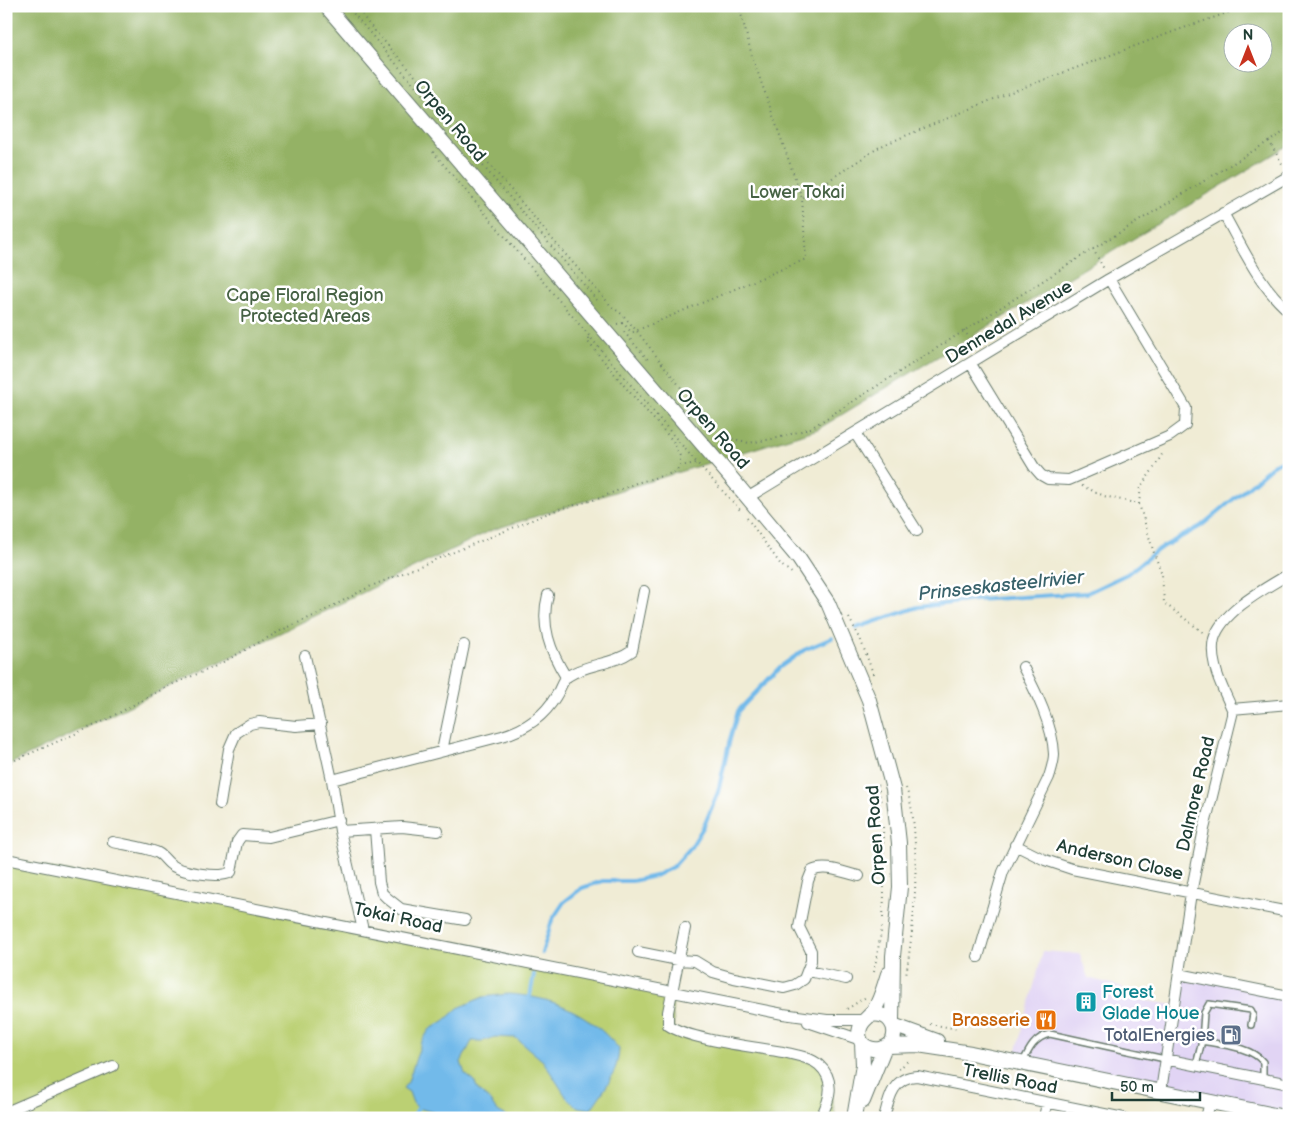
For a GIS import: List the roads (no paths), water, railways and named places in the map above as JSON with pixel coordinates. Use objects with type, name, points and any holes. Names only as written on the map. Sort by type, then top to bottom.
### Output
[{"type":"main road","name":"Orpen Road","points":[[321,10],[728,474],[799,559],[828,603],[869,700],[890,774],[898,826],[900,887],[893,956],[893,1024]]},
{"type":"main road","name":"Orpen Road","points":[[867,1018],[879,1001],[893,956]]},
{"type":"main road","points":[[855,1118],[863,1066],[862,1041],[859,1031],[867,1018],[882,1016],[893,1024],[971,1053]]},
{"type":"main road","points":[[855,1118],[886,1047],[894,1038],[893,1024]]},
{"type":"main road","points":[[862,1041],[874,1050],[886,1047],[918,1045],[1023,1062],[1289,1118]]},
{"type":"street","name":"Dennedal Avenue","points":[[747,498],[982,358],[1110,279],[1289,175]]},
{"type":"street","points":[[1223,213],[1273,295],[1289,310]]},
{"type":"street","points":[[971,364],[1034,467],[1041,475],[1048,478],[1068,480],[1170,436],[1185,425],[1186,408],[1110,279]]},
{"type":"street","points":[[855,433],[917,531]]},
{"type":"street","points":[[1289,574],[1257,594],[1233,613],[1223,623],[1214,640],[1214,665],[1232,709],[1289,704]]},
{"type":"street","points":[[332,780],[502,736],[528,726],[550,706],[566,678],[579,670],[624,656],[632,651],[644,591]]},
{"type":"street","points":[[548,595],[545,607],[545,626],[554,654],[566,678]]},
{"type":"street","points":[[442,751],[464,645]]},
{"type":"street","points":[[305,656],[321,724],[340,831],[363,930]]},
{"type":"street","points":[[978,957],[1003,872],[1049,777],[1054,756],[1050,731],[1036,691],[1023,667]]},
{"type":"street","name":"Dalmore Road","points":[[1161,1091],[1191,893],[1204,829],[1230,725],[1232,709]]},
{"type":"street","points":[[220,804],[229,749],[236,732],[250,724],[259,722],[296,726],[321,724]]},
{"type":"street","points":[[113,842],[158,852],[171,865],[199,874],[225,875],[231,872],[237,842],[242,835],[269,837],[339,820]]},
{"type":"street","points":[[340,831],[402,827],[438,831]]},
{"type":"street","points":[[375,829],[379,882],[382,893],[401,909],[465,920]]},
{"type":"street","name":"Anderson Close","points":[[1015,845],[1059,865],[1289,912]]},
{"type":"street","name":"Tokai Road","points":[[6,859],[783,1014],[839,1020],[867,1018]]},
{"type":"street","points":[[638,952],[678,960],[695,961],[721,975],[790,988],[800,983],[811,961],[811,950],[798,927],[810,874],[818,868],[859,876]]},
{"type":"street","points":[[685,928],[671,992],[668,1025],[674,1029],[706,1038],[801,1056],[819,1064],[825,1072],[830,1090],[827,1106],[820,1118]]},
{"type":"street","points":[[808,970],[846,979]]},
{"type":"street","points":[[1179,974],[1289,996]]},
{"type":"street","name":"Tokai Road","points":[[783,1014],[862,1041]]},
{"type":"street","points":[[1166,1059],[1289,1084]]},
{"type":"street","points":[[6,1112],[113,1066]]},
{"type":"street","name":"Trellis Road","points":[[884,1118],[895,1088],[903,1079],[917,1076],[1124,1118]]},
{"type":"street","points":[[1206,1118],[1210,1102]]},
{"type":"street","points":[[1044,1118],[1048,1103]]},
{"type":"lane","points":[[1196,1066],[1202,1040],[1204,1012],[1209,1004],[1252,1011],[1251,1025]]},
{"type":"lane","points":[[1023,1062],[1036,1040],[1041,1036],[1050,1034],[1166,1059]]},
{"type":"lane","points":[[1202,1040],[1243,1050],[1257,1057],[1263,1062],[1263,1080]]},
{"type":"water","points":[[508,994],[541,999],[570,1009],[596,1026],[619,1049],[613,1074],[591,1109],[577,1107],[567,1098],[543,1061],[516,1038],[495,1037],[483,1041],[472,1041],[461,1062],[465,1074],[474,1081],[478,1090],[489,1099],[496,1110],[505,1115],[506,1118],[453,1118],[418,1108],[413,1103],[409,1092],[403,1088],[408,1082],[421,1043],[429,1030],[445,1020],[458,1008],[483,997]]},
{"type":"waterway","name":"Prinseskasteelrivier","points":[[856,628],[918,607],[975,600],[1087,593],[1127,574],[1159,549],[1201,526],[1274,464],[1289,458]]},
{"type":"waterway","name":"Prinseskasteelrivier","points":[[542,953],[552,920],[564,902],[582,888],[603,881],[632,881],[655,876],[674,866],[691,847],[704,826],[718,792],[738,711],[780,667],[804,650],[832,638]]},
{"type":"waterway","name":"Prinseskasteelrivier","points":[[526,999],[530,996],[534,974]]},
{"type":"waterway","points":[[412,1118],[420,1105]]},
{"type":"place","name":"Forest Glade Houe","points":[[1086,1002]]},
{"type":"place","name":"Brasserie","points":[[1046,1020]]},
{"type":"place","name":"TotalEnergies","points":[[1231,1035]]},
{"type":"park label","name":"Lower Tokai","points":[[797,192]]},
{"type":"park label","name":"Cape Floral Region Protected Areas","points":[[305,305]]}]
